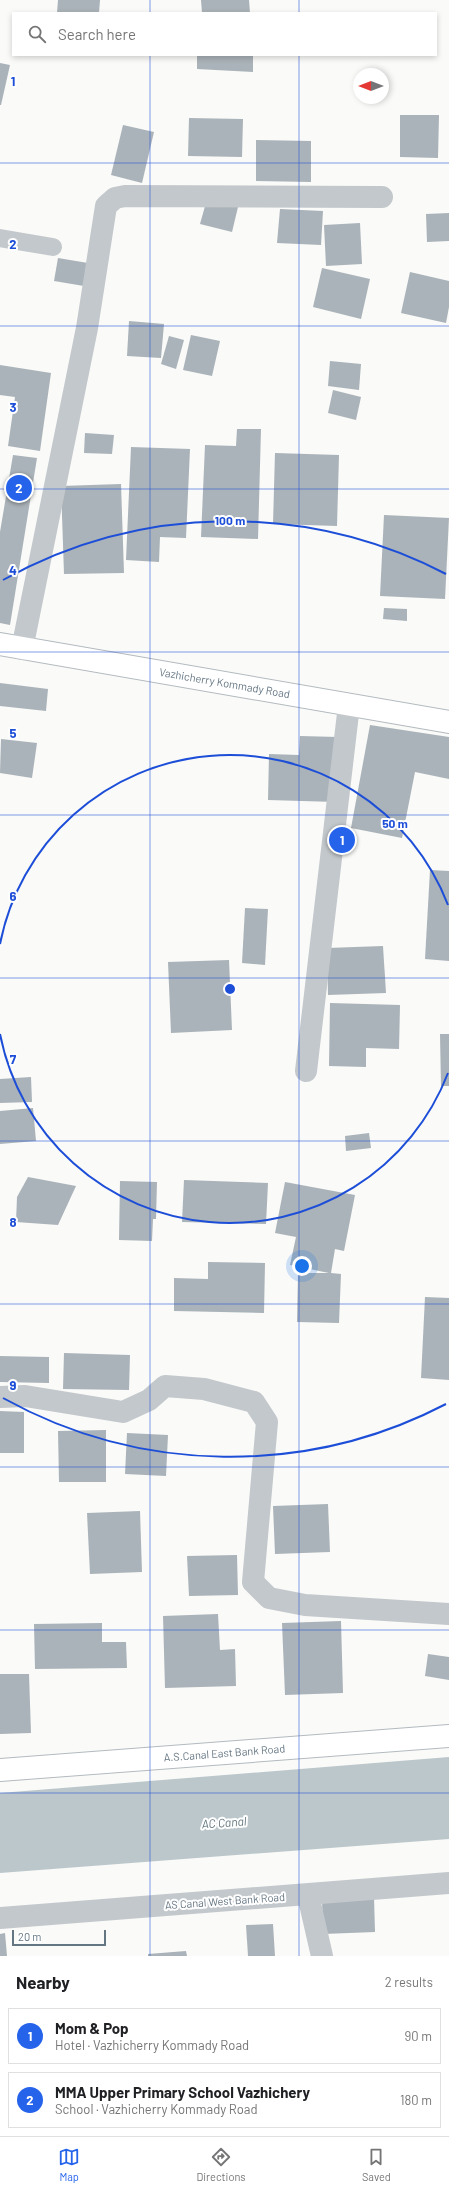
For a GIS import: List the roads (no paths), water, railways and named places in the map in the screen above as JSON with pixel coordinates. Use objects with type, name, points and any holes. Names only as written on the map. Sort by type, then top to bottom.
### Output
[{"type":"main road","name":"Vazhicherry Kommady Road","points":[[0,644],[449,722]]},
{"type":"main road","name":"A.S.Canal East Bank Road","points":[[0,1770],[449,1736]]},
{"type":"street","points":[[22,649],[87,328],[106,206],[114,198],[125,196],[382,197]]},
{"type":"street","points":[[306,1071],[349,705]]},
{"type":"street","points":[[0,1397],[25,1396],[123,1412],[149,1400],[165,1386],[204,1389],[254,1402],[267,1422],[253,1582],[269,1598],[305,1605],[449,1614]]},
{"type":"street","name":"AS Canal West Bank Road","points":[[0,1918],[449,1883]]},
{"type":"street","points":[[308,1895],[322,1956]]},
{"type":"lane","points":[[0,238],[53,247]]},
{"type":"water","name":"AC Canal","points":[[449,1757],[449,1839],[0,1873],[0,1793]]},
{"type":"place","name":"MMA Upper Primary School Vazhichery","points":[[19,488]]},
{"type":"place","name":"Mom & Pop","points":[[342,840]]}]
